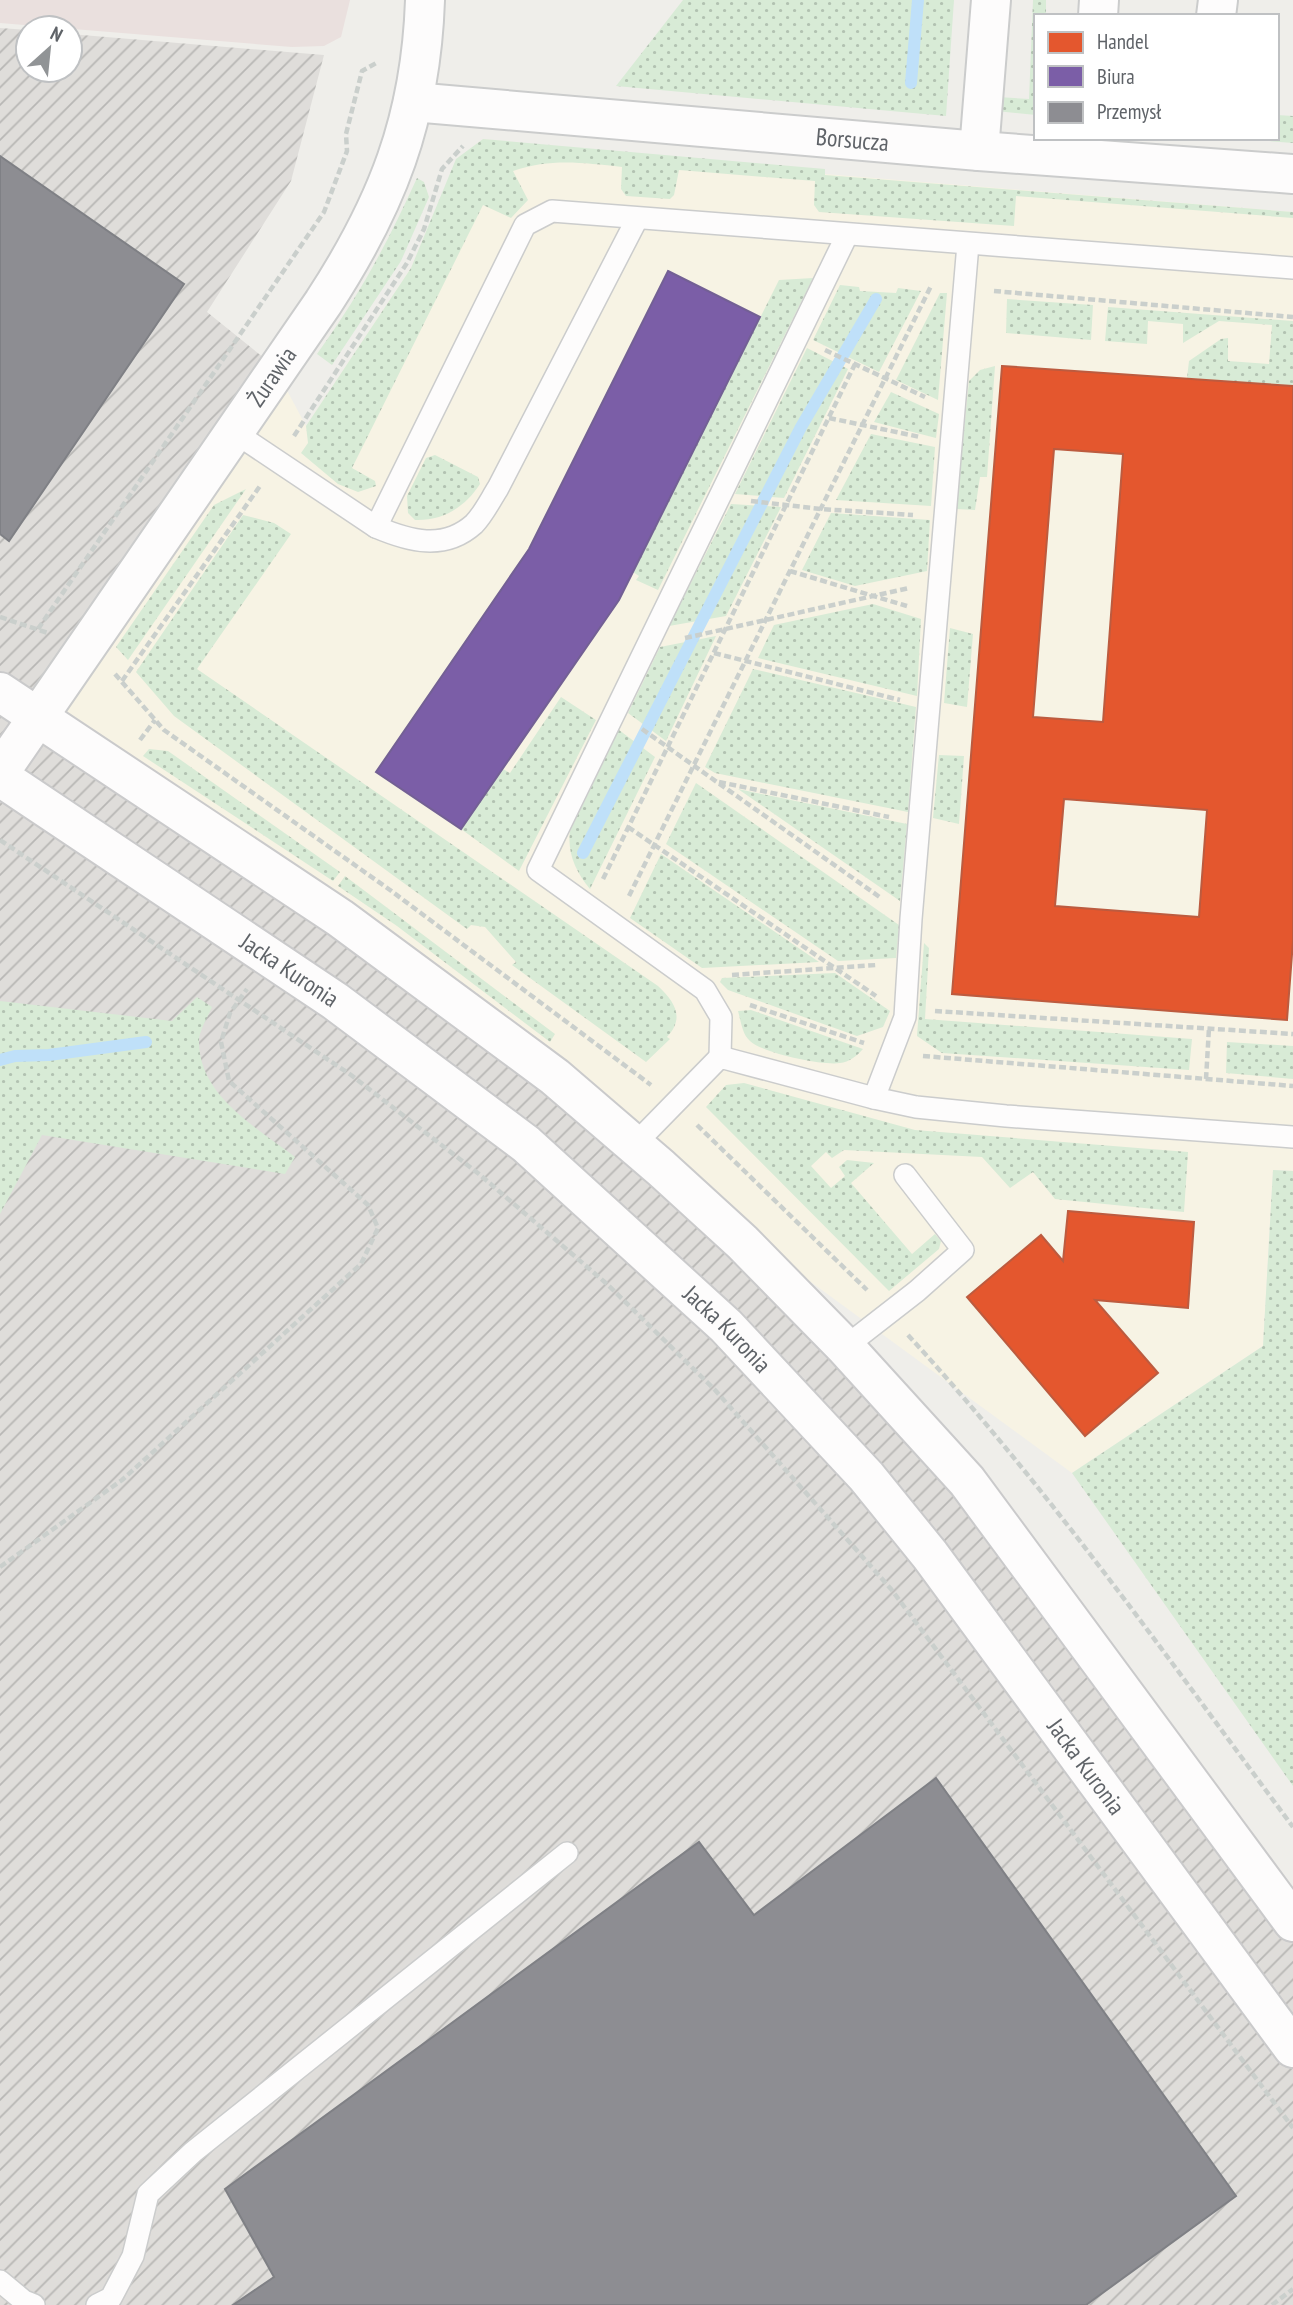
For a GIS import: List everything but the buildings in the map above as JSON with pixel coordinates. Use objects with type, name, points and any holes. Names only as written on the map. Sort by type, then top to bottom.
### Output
[{"type":"main road","name":"Żurawia","points":[[0,775],[323,303],[366,233],[398,160],[413,102],[423,42],[425,0]]},
{"type":"main road","points":[[979,151],[991,0]]},
{"type":"main road","name":"Borsucza","points":[[413,102],[979,151],[1293,174]]},
{"type":"main road","points":[[0,692],[340,918],[555,1077],[742,1242],[845,1347],[967,1481],[1293,1923]]},
{"type":"main road","name":"Jacka Kuronia","points":[[0,775],[335,1001],[526,1144],[726,1326],[829,1436],[930,1555],[1293,2048]]},
{"type":"lane","points":[[376,527],[525,225],[552,211],[1293,268]]},
{"type":"lane","points":[[234,432],[276,463],[376,527],[400,537],[428,543],[451,538],[474,524],[498,488],[637,219]]},
{"type":"lane","points":[[634,1145],[720,1058],[722,1017],[705,990],[538,870],[847,235]]},
{"type":"lane","points":[[874,1098],[905,1017],[965,289],[960,243]]},
{"type":"lane","points":[[720,1058],[916,1107],[1293,1137]]},
{"type":"lane","points":[[845,1347],[917,1291],[963,1250],[905,1175]]},
{"type":"lane","points":[[97,2305],[111,2298],[133,2256],[148,2194],[193,2152],[567,1853]]},
{"type":"lane","points":[[0,2281],[24,2301],[34,2305]]},
{"type":"path","points":[[38,629],[324,212],[347,152],[346,134],[362,71],[379,62],[385,53]]},
{"type":"path","points":[[122,681],[276,463],[407,264],[424,229],[442,169],[467,141]]},
{"type":"path","points":[[615,925],[886,378],[960,243]]},
{"type":"path","points":[[965,289],[1293,317]]},
{"type":"path","points":[[589,906],[855,364],[955,410]]},
{"type":"path","points":[[829,418],[952,443]]},
{"type":"path","points":[[787,504],[821,509],[946,516]]},
{"type":"path","points":[[790,571],[877,595],[937,617]]},
{"type":"path","points":[[726,628],[940,581]]},
{"type":"path","points":[[714,653],[930,707]]},
{"type":"path","points":[[667,747],[911,919]]},
{"type":"path","points":[[715,781],[920,824]]},
{"type":"path","points":[[628,827],[905,1017]]},
{"type":"path","points":[[0,840],[351,1075],[479,1174],[607,1284],[715,1390],[891,1588],[1293,2128]]},
{"type":"path","points":[[0,1567],[142,1462],[361,1264],[378,1228],[368,1205],[229,1081],[221,1042],[230,1013],[270,957]]},
{"type":"path","points":[[688,978],[909,963]]},
{"type":"path","points":[[714,1005],[753,1004],[892,1052],[940,1059],[1293,1086]]},
{"type":"path","points":[[929,1010],[1293,1034]]},
{"type":"path","points":[[1206,1079],[1209,1028]]},
{"type":"path","points":[[1272,2305],[1293,2289]]},
{"type":"shaded area","points":[[0,0],[350,0],[341,37],[324,46],[292,47],[84,30],[84,14],[14,14],[14,24],[0,23]]},
{"type":"shaded area","points":[[0,28],[14,29],[14,84],[84,84],[84,35],[324,55],[291,181],[207,312],[274,366],[40,718],[545,1075],[737,1249],[960,1487],[1293,1936],[1293,2305],[0,2305]]},
{"type":"shaded area","points":[[483,139],[825,174],[1293,212],[1293,1171],[1273,1170],[1263,1346],[1072,1473],[40,718],[274,366],[306,426],[411,268],[456,161]]},
{"type":"green space","points":[[683,0],[954,0],[946,116],[616,86]]},
{"type":"green space","points":[[1033,0],[1046,0],[1046,14],[1034,14],[1034,115],[996,111],[998,97],[1029,99]]},
{"type":"green space","points":[[1279,115],[1293,116],[1293,143],[1255,140],[1279,140]]},
{"type":"green space","points":[[483,139],[825,169],[825,175],[1293,212],[1293,218],[1016,196],[1014,226],[819,212],[814,205],[815,181],[679,170],[674,195],[670,199],[626,196],[621,189],[622,167],[554,163],[513,171],[528,200],[511,218],[483,205],[352,468],[375,481],[376,486],[358,492],[338,484],[301,453],[308,443],[306,426],[411,268],[456,159]]},
{"type":"green space","points":[[417,178],[424,182],[429,197],[401,261],[332,365],[317,354],[372,269]]},
{"type":"green space","points":[[813,278],[658,590],[636,580],[639,576],[633,572],[779,280]]},
{"type":"green space","points":[[840,285],[859,287],[860,291],[896,293],[898,288],[921,291],[879,372],[813,340]]},
{"type":"green space","points":[[940,293],[947,293],[938,400],[896,380]]},
{"type":"green space","points":[[1007,299],[1093,305],[1091,340],[1006,333]]},
{"type":"green space","points":[[1108,307],[1293,321],[1293,386],[1187,378],[1189,361],[1221,339],[1228,338],[1228,361],[1269,364],[1272,325],[1219,321],[1183,343],[1183,324],[1148,321],[1147,344],[1105,341]]},
{"type":"green space","points":[[807,348],[848,369],[784,498],[735,494]]},
{"type":"green space","points":[[995,366],[987,477],[980,477],[975,510],[956,509],[969,381],[980,370]]},
{"type":"green space","points":[[891,392],[939,414],[936,438],[874,422]]},
{"type":"green space","points":[[871,434],[935,447],[931,506],[836,500]]},
{"type":"green space","points":[[435,455],[478,477],[480,484],[452,511],[435,518],[415,520],[408,513],[407,496],[426,458]]},
{"type":"green space","points":[[246,489],[128,660],[116,647],[214,505]]},
{"type":"green space","points":[[731,504],[781,507],[726,616],[669,626]]},
{"type":"green space","points":[[831,513],[930,520],[927,571],[855,586],[802,570]]},
{"type":"green space","points":[[243,515],[274,523],[291,534],[197,669],[658,986],[673,1004],[677,1017],[667,1037],[670,1039],[646,1062],[512,965],[516,962],[485,927],[471,925],[467,929],[174,716],[136,672]]},
{"type":"green space","points":[[873,604],[921,619],[917,696],[758,658],[774,625]]},
{"type":"green space","points":[[950,628],[973,634],[967,707],[944,703]]},
{"type":"green space","points":[[716,636],[666,741],[628,713],[660,647]]},
{"type":"green space","points":[[753,669],[916,707],[908,812],[715,773],[705,767]]},
{"type":"green space","points":[[561,697],[596,720],[519,871],[461,829],[503,769],[510,773]]},
{"type":"green space","points":[[619,730],[655,757],[590,889],[574,862],[570,831]]},
{"type":"green space","points":[[149,749],[168,751],[340,872],[333,881],[143,756]]},
{"type":"green space","points":[[939,755],[964,756],[959,824],[933,818]]},
{"type":"green space","points":[[696,783],[899,925],[896,958],[838,961],[666,844]]},
{"type":"green space","points":[[738,789],[907,824],[900,901]]},
{"type":"green space","points":[[661,854],[819,962],[702,968],[630,918]]},
{"type":"green space","points":[[345,876],[555,1034],[550,1042],[397,926],[338,886]]},
{"type":"green space","points":[[924,943],[929,948],[925,1019],[1192,1039],[1189,1070],[942,1053],[917,1036]]},
{"type":"green space","points":[[835,973],[890,1011],[883,1027],[857,1036],[728,990],[720,982],[722,978]]},
{"type":"green space","points":[[197,997],[212,1007],[199,1039],[202,1062],[209,1080],[234,1109],[295,1157],[285,1174],[42,1135],[0,1214],[0,1001],[172,1021]]},
{"type":"green space","points":[[751,1010],[863,1049],[850,1060],[832,1063],[793,1058],[767,1050],[750,1041],[743,1031],[738,1011]]},
{"type":"green space","points":[[1227,1042],[1293,1046],[1293,1079],[1226,1073]]},
{"type":"green space","points":[[744,1083],[915,1130],[1188,1152],[1184,1212],[1055,1199],[1033,1172],[1010,1188],[982,1157],[844,1150],[832,1158],[826,1152],[811,1166],[831,1188],[845,1176],[839,1167],[847,1160],[874,1163],[851,1183],[912,1254],[935,1234],[941,1241],[939,1249],[889,1291],[706,1107],[726,1085]]},
{"type":"green space","points":[[1273,1170],[1293,1171],[1293,1786],[1072,1473],[1263,1346]]},
{"type":"waterway","points":[[911,83],[918,0]]},
{"type":"waterway","points":[[583,853],[801,427],[876,299]]},
{"type":"waterway","points":[[0,1060],[15,1056],[49,1055],[146,1042]]}]
